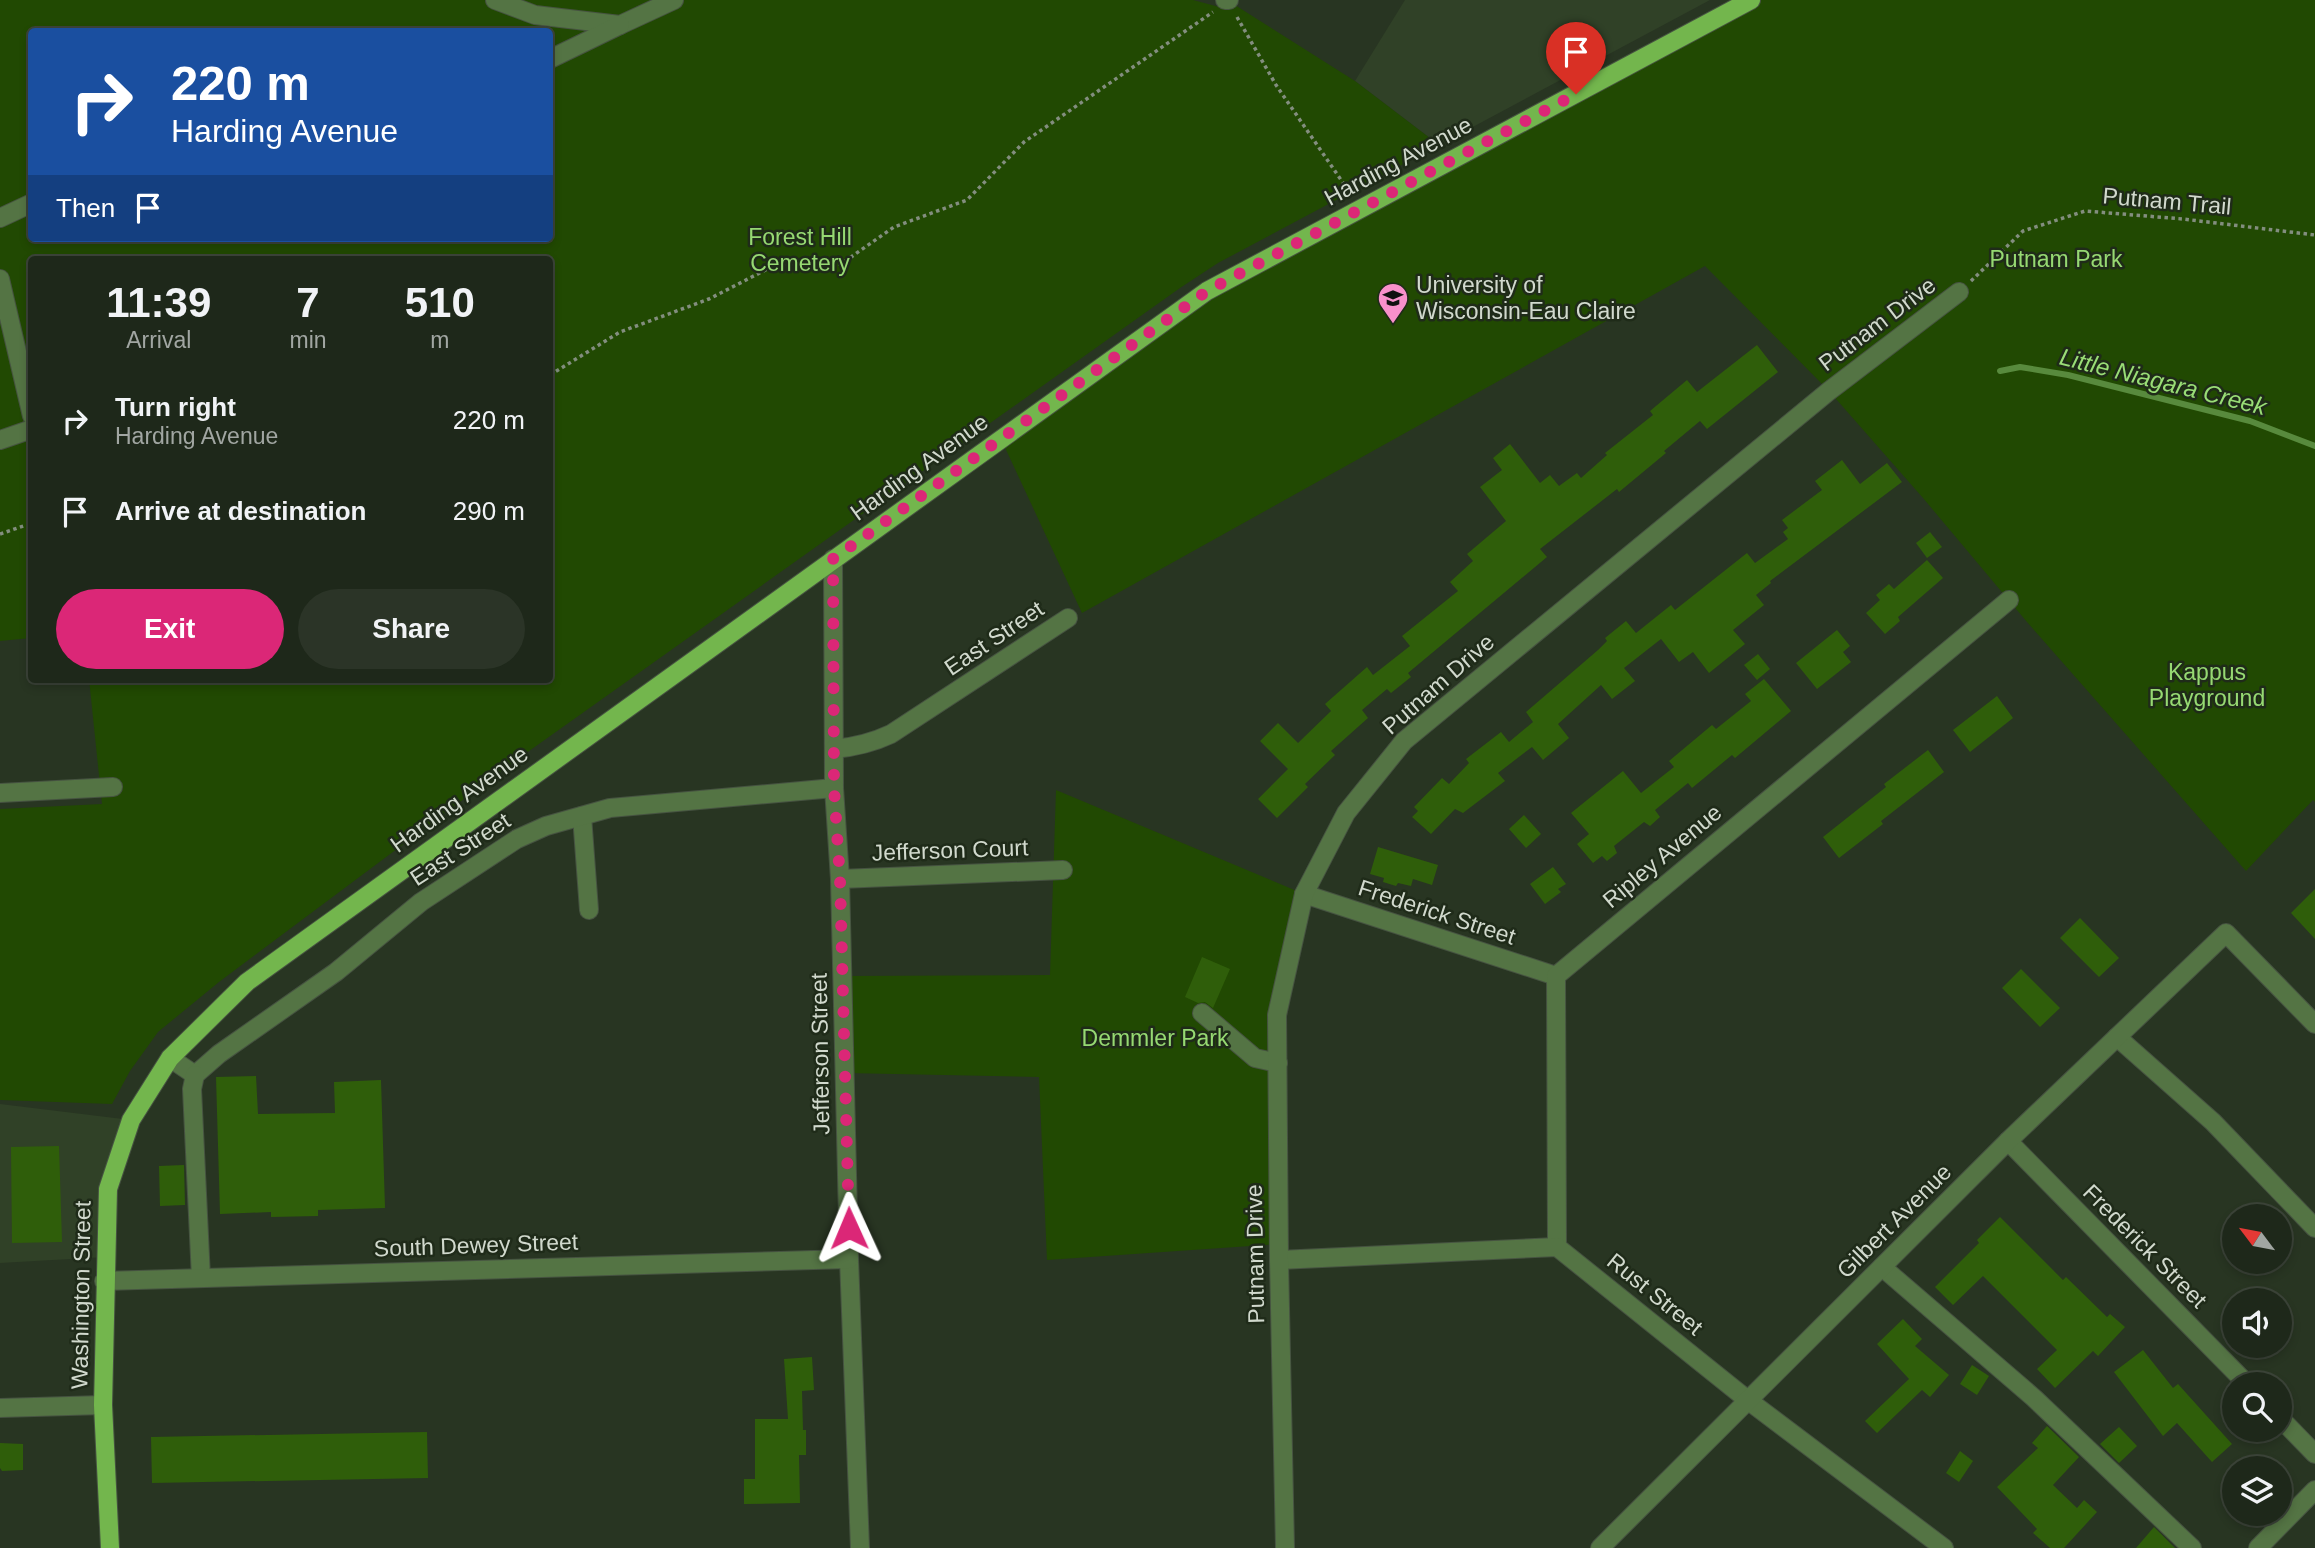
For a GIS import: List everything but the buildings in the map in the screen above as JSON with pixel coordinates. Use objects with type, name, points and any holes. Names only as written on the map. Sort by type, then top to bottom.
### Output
[{"type":"main road","name":"Harding Avenue","points":[[170,1058],[247,982],[1207,291],[1751,0]]},
{"type":"main road","name":"Washington Street","points":[[110,1548],[103,1405],[108,1189],[131,1120],[170,1058]]},
{"type":"street","points":[[495,0],[535,15],[620,25]]},
{"type":"street","points":[[553,58],[674,0]]},
{"type":"street","points":[[0,218],[28,205]]},
{"type":"street","points":[[0,279],[28,399]]},
{"type":"street","name":"Putnam Drive","points":[[1285,1548],[1279,1260],[1278,1015],[1304,894],[1346,813],[1404,741],[1829,391],[1959,292]]},
{"type":"street","points":[[0,440],[28,430]]},
{"type":"street","name":"Jefferson Street","points":[[833,559],[834,788],[840,879],[849,1259],[860,1548]]},
{"type":"street","name":"Ripley Avenue","points":[[1556,976],[2008,600]]},
{"type":"street","name":"East Street","points":[[834,749],[856,747],[891,734],[1068,618]]},
{"type":"street","points":[[0,793],[113,787]]},
{"type":"street","name":"East Street","points":[[195,1075],[219,1054],[336,972],[421,902],[517,839],[546,826],[638,804],[834,788]]},
{"type":"street","points":[[582,816],[589,910]]},
{"type":"street","name":"Jefferson Court","points":[[840,879],[1063,870]]},
{"type":"street","name":"Frederick Street","points":[[1304,894],[1556,976]]},
{"type":"street","name":"Gilbert Avenue","points":[[1600,1548],[2008,1142],[2226,933],[2315,1024]]},
{"type":"street","points":[[1279,1260],[1557,1247],[1556,976]]},
{"type":"street","points":[[1202,1013],[1255,1058],[1278,1063]]},
{"type":"street","points":[[2117,1037],[2213,1122],[2315,1228]]},
{"type":"street","points":[[170,1058],[195,1075],[192,1089],[201,1278]]},
{"type":"street","name":"Frederick Street","points":[[2008,1142],[2235,1372]]},
{"type":"street","name":"Rust Street","points":[[1557,1247],[1749,1401],[1944,1548]]},
{"type":"street","name":"South Dewey Street","points":[[104,1281],[849,1259]]},
{"type":"street","points":[[1882,1267],[2034,1398],[2192,1548]]},
{"type":"street","points":[[0,1408],[103,1405]]},
{"type":"street","points":[[2292,1430],[2315,1454]]},
{"type":"street","points":[[2258,1548],[2315,1490]]},
{"type":"path","points":[[553,373],[620,332],[709,299],[777,264],[841,264],[894,227],[967,200],[1024,142],[1227,0],[1276,85],[1361,209]]},
{"type":"path","name":"Putnam Trail","points":[[1959,292],[2023,231],[2085,211],[2315,234]]},
{"type":"path","points":[[0,534],[28,524]]},
{"type":"shaded area","points":[[1405,0],[1710,0],[1439,145],[1355,81]]},
{"type":"shaded area","points":[[0,1104],[131,1120],[108,1189],[105,1257],[0,1263]]},
{"type":"green space","name":"Forest Hill Cemetery","points":[[0,0],[1193,0],[1223,8],[1235,5],[1355,81],[1439,145],[1218,263],[1180,288],[508,766],[219,982],[158,1032],[130,1071],[112,1104],[0,1100],[0,809],[102,804],[89,683],[553,683],[553,256],[28,256],[28,638],[0,641]]},
{"type":"green space","name":"Putnam Park","points":[[1751,0],[2315,0],[2315,802],[2313,800],[2246,871],[1829,391],[1705,266],[1082,613],[1001,439],[1207,291]]},
{"type":"green space","name":"Demmler Park","points":[[1056,790],[1304,894],[1277,1015],[1279,1244],[1047,1260],[1039,1077],[845,1073],[843,976],[1050,975]]},
{"type":"waterway","name":"Little Niagara Creek","points":[[2000,371],[2020,367],[2068,375],[2250,421],[2315,446]]},
{"type":"place","name":"University of Wisconsin-Eau Claire","points":[[1393,325]]},
{"type":"route","points":[[849,1228],[840,879],[834,788],[833,559],[1207,291],[1576,94]]},
{"type":"park label","name":"Kappus Playground","points":[[2207,685]]}]
